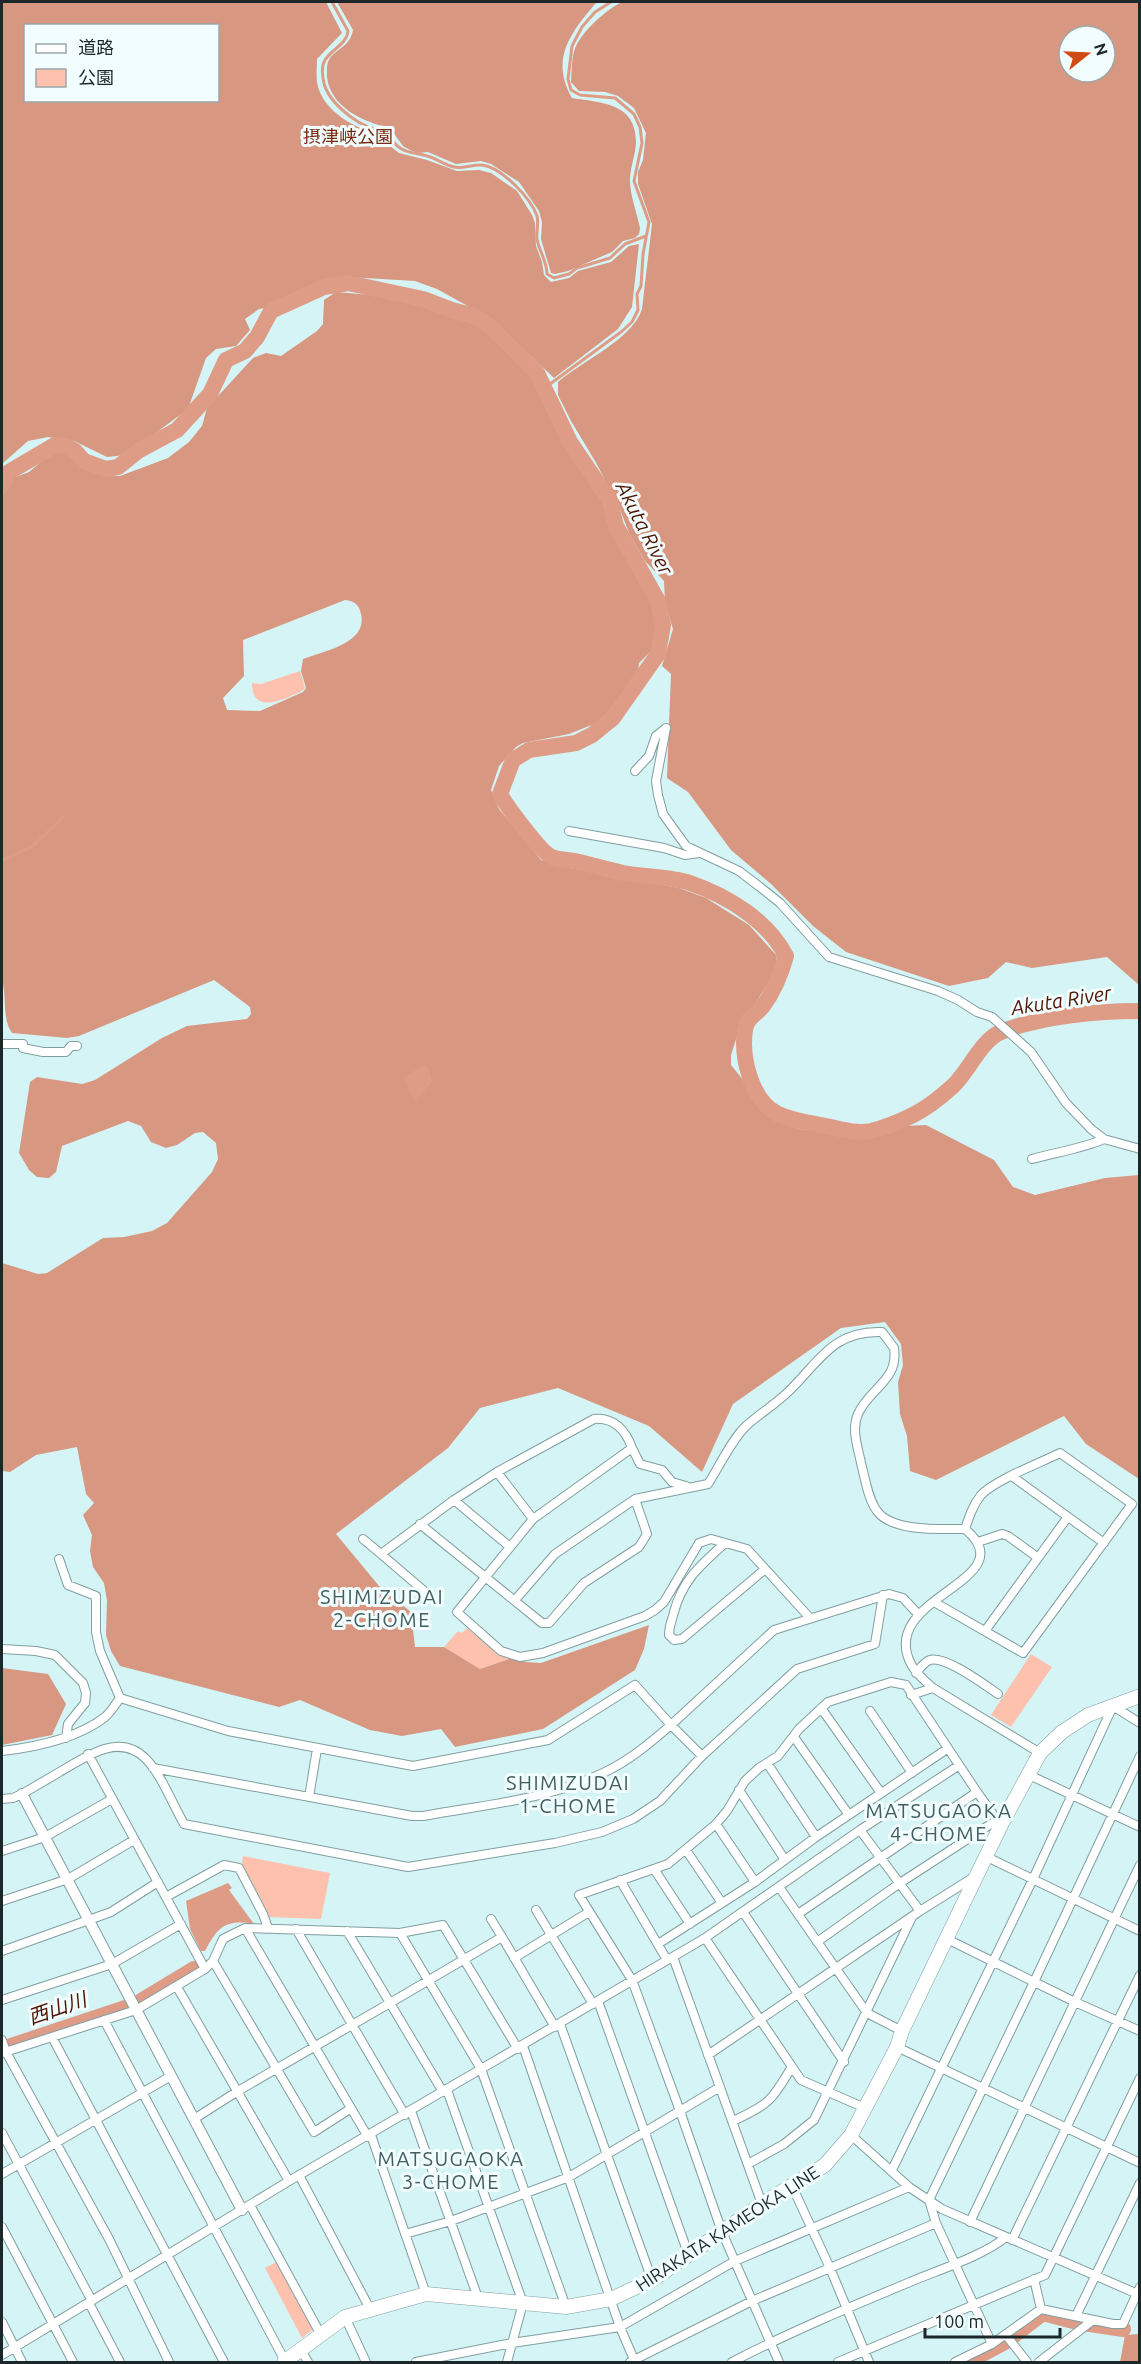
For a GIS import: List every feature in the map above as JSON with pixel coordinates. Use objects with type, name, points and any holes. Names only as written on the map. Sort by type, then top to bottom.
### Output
[{"type":"main road","name":"HIRAKATA KAMEOKA LINE","points":[[284,2362],[345,2317],[426,2294],[566,2307],[611,2299],[652,2280],[762,2204],[825,2165],[851,2135],[897,2047],[902,2031],[987,1857],[1000,1821],[1040,1753],[1062,1732],[1088,1715],[1140,1696]]},
{"type":"street","points":[[635,771],[649,756],[656,735],[666,728],[656,781],[658,795],[663,814],[686,846],[739,871],[760,887],[780,903],[829,957],[938,991],[997,1021],[1022,1042],[1066,1103],[1104,1139],[1140,1149]]},
{"type":"street","points":[[569,831],[664,848],[685,855],[699,854]]},
{"type":"street","points":[[2,1044],[23,1044],[23,1048],[43,1053],[66,1052],[71,1046],[77,1046]]},
{"type":"street","points":[[1032,1159],[1070,1148],[1083,1148],[1104,1139]]},
{"type":"street","points":[[515,1600],[555,1554],[634,1499],[708,1484],[744,1428],[788,1392],[827,1349],[840,1341],[861,1334],[882,1332],[894,1348],[891,1371],[885,1382],[865,1400],[859,1411],[855,1429],[873,1503],[878,1512],[899,1525],[965,1529],[978,1542],[981,1550],[977,1566],[969,1575],[918,1614],[912,1623],[906,1650],[916,1673],[933,1688],[1040,1753]]},
{"type":"street","points":[[381,1554],[420,1524],[497,1472],[594,1419],[601,1418],[616,1424],[627,1435],[640,1464],[662,1470],[672,1482],[687,1487]]},
{"type":"street","points":[[632,1448],[533,1519],[457,1612],[501,1651],[520,1657],[568,1646],[645,1616],[664,1602],[699,1543],[711,1539],[747,1549],[810,1618]]},
{"type":"street","points":[[934,1602],[1023,1653],[1132,1504],[1060,1454],[982,1495],[971,1510],[965,1529]]},
{"type":"street","points":[[497,1472],[533,1519]]},
{"type":"street","points":[[1013,1477],[1104,1544]]},
{"type":"street","points":[[420,1524],[542,1623],[549,1623],[584,1583],[639,1547],[647,1534],[634,1499]]},
{"type":"street","points":[[454,1500],[510,1547]]},
{"type":"street","points":[[985,1631],[1067,1518]]},
{"type":"street","points":[[978,1542],[1002,1534],[1037,1557]]},
{"type":"street","points":[[363,1539],[430,1596]]},
{"type":"street","points":[[726,1543],[693,1571],[677,1600],[669,1626],[669,1635],[674,1640],[682,1639],[764,1570]]},
{"type":"street","points":[[59,1559],[68,1585],[96,1596],[96,1632],[100,1651],[120,1698],[228,1731],[413,1766],[548,1740],[635,1685],[702,1756]]},
{"type":"street","points":[[153,1768],[412,1816],[553,1792],[605,1773],[648,1745],[774,1630],[889,1594],[903,1598],[918,1614]]},
{"type":"street","points":[[2,1799],[22,1794],[88,1754],[107,1748],[127,1748],[145,1758],[153,1768],[184,1824],[408,1867],[555,1843],[602,1832],[633,1819],[660,1801],[702,1756],[797,1669],[875,1644],[883,1595]]},
{"type":"street","points":[[2,1649],[36,1651],[55,1655],[83,1683],[86,1693],[85,1703],[68,1724],[66,1738]]},
{"type":"street","points":[[916,1673],[932,1659],[939,1660],[949,1663],[998,1694]]},
{"type":"street","points":[[779,2362],[722,2232],[681,2111],[632,1980],[579,1895],[668,1864],[716,1824],[727,1811],[745,1781],[778,1756],[799,1729],[828,1702],[891,1683],[906,1685],[958,1766],[1000,1821],[900,1883],[817,1942]]},
{"type":"street","points":[[911,1695],[933,1688]]},
{"type":"street","points":[[2,1751],[66,1738],[106,1716],[120,1698]]},
{"type":"street","points":[[892,2170],[1033,1879],[1113,1706],[1140,1723]]},
{"type":"street","points":[[822,1708],[881,1793]]},
{"type":"street","points":[[870,1711],[912,1773]]},
{"type":"street","points":[[794,1737],[849,1815]]},
{"type":"street","points":[[309,1797],[317,1749]]},
{"type":"street","points":[[658,1944],[754,1882],[816,1837],[947,1749]]},
{"type":"street","points":[[88,1754],[205,1969]]},
{"type":"street","points":[[992,2344],[936,2223],[929,2200],[1140,1756]]},
{"type":"street","points":[[766,1763],[816,1837]]},
{"type":"street","points":[[2,2355],[299,2175],[370,2136],[705,1938],[860,1830],[958,1766]]},
{"type":"street","points":[[1027,1774],[1140,1827]]},
{"type":"street","points":[[739,1790],[785,1860]]},
{"type":"street","points":[[798,1914],[976,1792]]},
{"type":"street","points":[[22,1794],[194,2119],[321,2336]]},
{"type":"street","points":[[2,1851],[45,1837],[112,1799]]},
{"type":"street","points":[[716,1824],[754,1882]]},
{"type":"street","points":[[860,1830],[900,1883],[916,1914]]},
{"type":"street","points":[[2,1901],[68,1879],[134,1840]]},
{"type":"street","points":[[686,1850],[722,1903]]},
{"type":"street","points":[[987,1857],[1140,1931]]},
{"type":"street","points":[[166,1897],[224,1865],[239,1868],[268,1928]]},
{"type":"street","points":[[970,2222],[1140,1865]]},
{"type":"street","points":[[654,1869],[690,1924]]},
{"type":"street","points":[[708,2055],[916,1914],[977,1876]]},
{"type":"street","points":[[620,1880],[658,1944],[670,1958],[733,2121],[762,2204]]},
{"type":"street","points":[[2,1951],[111,1912],[158,1882]]},
{"type":"street","points":[[779,1887],[867,2013],[902,2031]]},
{"type":"street","points":[[536,1910],[596,2002],[689,2256]]},
{"type":"street","points":[[514,1958],[589,1912]]},
{"type":"street","points":[[743,1912],[844,2062]]},
{"type":"street","points":[[748,2164],[784,2144],[814,2120],[916,1914]]},
{"type":"street","points":[[491,1919],[557,2025],[607,2154],[652,2280]]},
{"type":"street","points":[[2,2000],[112,1964],[181,1924]]},
{"type":"street","points":[[4,2053],[136,2010],[205,1969],[213,1961],[223,1939],[244,1928],[400,1933],[443,1925],[520,2048],[569,2177],[633,2362],[752,2301],[936,2223]]},
{"type":"street","points":[[244,1928],[351,2109],[370,2136],[426,2294]]},
{"type":"street","points":[[296,1929],[351,2025],[408,2113],[451,2221],[478,2298]]},
{"type":"street","points":[[347,1931],[445,2091],[490,2207],[523,2303],[507,2362]]},
{"type":"street","points":[[400,1933],[481,2069],[566,2307]]},
{"type":"street","points":[[194,2119],[502,1937]]},
{"type":"street","points":[[705,1938],[801,2080],[865,2108]]},
{"type":"street","points":[[947,1939],[1140,2031]]},
{"type":"street","points":[[213,1961],[314,2132],[351,2109]]},
{"type":"street","points":[[732,2362],[770,2343],[1009,2239],[1140,1975]]},
{"type":"street","points":[[177,1987],[289,2181]]},
{"type":"street","points":[[104,2020],[284,2362]]},
{"type":"street","points":[[52,2037],[224,2362]]},
{"type":"street","points":[[2,2040],[4,2053],[108,2239],[169,2362]]},
{"type":"street","points":[[897,2047],[1140,2163]]},
{"type":"street","points":[[733,2121],[768,2103],[792,2068]]},
{"type":"street","points":[[2,2174],[171,2076]]},
{"type":"street","points":[[838,2362],[1045,2275],[1140,2078]]},
{"type":"street","points":[[405,2234],[451,2221],[569,2177],[720,2087]]},
{"type":"street","points":[[2,2133],[120,2362]]},
{"type":"street","points":[[851,2135],[909,2187],[942,2209],[1053,2259],[1138,2292],[1123,2324],[1041,2309],[992,2344],[955,2362]]},
{"type":"street","points":[[299,2175],[370,2309]]},
{"type":"street","points":[[1076,2316],[1140,2183]]},
{"type":"street","points":[[792,2186],[830,2268],[869,2362]]},
{"type":"street","points":[[416,2362],[512,2343],[620,2327],[735,2261],[909,2187]]},
{"type":"street","points":[[2,2227],[73,2362]]},
{"type":"street","points":[[1034,2279],[1041,2309]]},
{"type":"street","points":[[345,2317],[366,2362]]},
{"type":"street","points":[[1039,2362],[1093,2320]]},
{"type":"street","points":[[2,2322],[22,2362]]},
{"type":"street","points":[[1006,2335],[1027,2362]]},
{"type":"street","points":[[301,2350],[308,2362]]},
{"type":"green space","name":"摂津峡公園","points":[[2,2],[326,2],[342,33],[317,59],[317,82],[326,102],[342,118],[352,124],[384,135],[390,146],[399,153],[457,171],[479,170],[491,173],[517,191],[535,223],[536,246],[544,275],[551,282],[569,278],[578,271],[611,262],[629,246],[639,244],[632,307],[618,329],[554,378],[493,320],[437,289],[415,281],[348,277],[323,282],[271,307],[259,309],[245,319],[250,330],[236,346],[216,349],[206,358],[188,409],[126,455],[107,457],[74,441],[48,437],[28,441],[2,464]]},
{"type":"green space","points":[[337,2],[599,2],[586,15],[571,37],[563,59],[563,71],[572,98],[616,107],[631,120],[635,130],[636,144],[630,183],[640,228],[639,234],[635,238],[623,241],[612,252],[568,271],[551,273],[541,239],[542,222],[539,211],[519,182],[491,164],[481,161],[456,164],[428,152],[418,153],[410,150],[403,146],[389,127],[369,122],[341,105],[329,87],[327,68],[330,58],[349,40],[353,30]]},
{"type":"green space","points":[[622,2],[1139,2],[1139,985],[1107,957],[1032,968],[1006,962],[988,978],[949,986],[846,952],[813,926],[771,884],[731,850],[688,792],[667,778],[671,674],[662,666],[673,629],[665,603],[664,581],[645,561],[629,533],[618,504],[558,395],[558,382],[618,340],[637,320],[642,309],[652,224],[638,184],[638,172],[643,160],[646,133],[634,108],[618,96],[605,92],[579,91],[571,82],[575,48],[603,14]]},
{"type":"green space","points":[[336,292],[405,298],[423,303],[432,310],[470,321],[484,330],[529,371],[569,446],[590,482],[601,495],[621,543],[643,577],[656,616],[656,643],[639,663],[638,673],[621,702],[604,720],[569,734],[523,743],[516,747],[499,766],[491,790],[499,809],[541,860],[564,867],[679,888],[706,898],[749,925],[777,956],[775,972],[755,1004],[743,1018],[731,1055],[731,1065],[772,1116],[799,1129],[866,1138],[903,1126],[926,1125],[994,1160],[1013,1187],[1035,1195],[1105,1178],[1139,1175],[1139,1479],[1086,1444],[1064,1416],[936,1480],[910,1471],[907,1436],[900,1414],[898,1382],[903,1365],[901,1344],[885,1322],[841,1328],[733,1404],[702,1472],[649,1426],[558,1388],[480,1408],[448,1448],[336,1534],[379,1586],[411,1612],[415,1647],[444,1647],[480,1669],[512,1658],[541,1663],[649,1625],[644,1649],[635,1670],[543,1729],[455,1747],[441,1729],[402,1736],[370,1730],[300,1700],[279,1707],[120,1666],[111,1651],[106,1635],[107,1601],[104,1583],[93,1567],[90,1551],[92,1535],[83,1515],[94,1503],[86,1494],[77,1447],[36,1455],[10,1472],[2,1471],[2,1263],[38,1274],[47,1273],[103,1238],[124,1237],[152,1231],[167,1223],[212,1172],[218,1159],[216,1143],[203,1132],[195,1133],[177,1145],[166,1148],[151,1142],[141,1126],[128,1121],[62,1146],[56,1172],[49,1178],[37,1177],[29,1170],[19,1153],[30,1082],[37,1077],[82,1084],[95,1080],[162,1038],[187,1026],[247,1019],[251,1014],[250,1007],[214,980],[79,1036],[67,1038],[12,1033],[9,1028],[2,980],[2,495],[13,478],[29,472],[52,453],[60,450],[69,454],[82,466],[105,476],[120,476],[168,458],[189,442],[202,426],[207,408],[253,358],[266,353],[281,356],[317,331],[323,324],[324,300]],"holes":[[[345,600],[353,602],[359,608],[361,624],[358,632],[351,639],[332,649],[303,659],[301,671],[306,688],[303,692],[260,711],[227,710],[223,698],[244,676],[243,640]]]},
{"type":"green space","points":[[300,671],[305,688],[302,691],[271,702],[257,699],[253,693],[252,683],[261,684]]},
{"type":"green space","points":[[467,1628],[502,1656],[512,1658],[480,1669],[444,1647],[458,1631],[462,1633]]},
{"type":"green space","points":[[1031,1654],[1052,1667],[1011,1727],[991,1715]]},
{"type":"green space","points":[[2,1668],[48,1674],[66,1704],[52,1735],[2,1745]]},
{"type":"green space","points":[[243,1856],[330,1873],[321,1919],[269,1917],[242,1865]]},
{"type":"green space","points":[[278,2261],[312,2326],[312,2330],[302,2338],[265,2268]]},
{"type":"green space","points":[[1139,2334],[1139,2362],[1120,2362],[1125,2335]]},
{"type":"shaded area","points":[[424,1065],[428,1068],[432,1081],[414,1101],[403,1078]]},
{"type":"shaded area","points":[[228,1883],[232,1888],[229,1890],[254,1924],[229,1924],[214,1936],[205,1951],[201,1951],[190,1929],[186,1901]]},
{"type":"waterway","points":[[332,2],[348,31],[345,39],[328,56],[323,66],[325,86],[329,95],[350,116],[367,126],[385,131],[397,146],[408,152],[433,158],[454,167],[479,165],[490,167],[506,177],[522,192],[537,216],[537,239],[547,274],[554,278],[569,274],[577,268],[610,258],[625,244],[646,236]]},
{"type":"waterway","points":[[542,385],[550,384],[621,332],[632,322],[638,310],[637,294],[641,286],[643,254],[649,222],[634,181],[642,143],[640,127],[634,114],[615,98],[580,95],[571,90],[568,79],[572,46],[582,27],[595,12],[611,2]]},
{"type":"waterway","name":"Akuta River","points":[[2,485],[9,472],[55,445],[66,446],[75,451],[84,461],[106,469],[118,467],[138,451],[177,430],[210,394],[226,360],[245,351],[257,337],[271,311],[324,287],[348,283],[423,299],[474,316],[489,325],[537,373],[570,442],[610,501],[616,526],[658,601],[663,625],[658,654],[613,718],[592,735],[576,743],[529,750],[513,760],[500,794],[532,838],[552,857],[623,873],[690,883],[746,911],[769,932],[786,956],[771,994],[748,1022],[744,1041],[750,1077],[761,1099],[769,1108],[778,1114],[802,1122],[854,1132],[876,1130],[913,1115],[939,1098],[959,1080],[987,1042],[1001,1032],[1034,1022],[1069,1016],[1140,1011]]},
{"type":"waterway","points":[[2,860],[32,847],[64,816]]},
{"type":"waterway","name":"西山川","points":[[141,2001],[194,1969]]},
{"type":"waterway","name":"西山川","points":[[2,2049],[125,2008]]},
{"type":"waterway","points":[[967,2362],[1005,2342],[1043,2313],[1077,2322],[1123,2329]]},
{"type":"district","name":"SHIMIZUDAI 2-CHOME","points":[[382,1608]]},
{"type":"district","name":"SHIMIZUDAI 1-CHOME","points":[[568,1794]]},
{"type":"district","name":"MATSUGAOKA 4-CHOME","points":[[939,1822]]},
{"type":"district","name":"MATSUGAOKA 3-CHOME","points":[[451,2170]]}]
